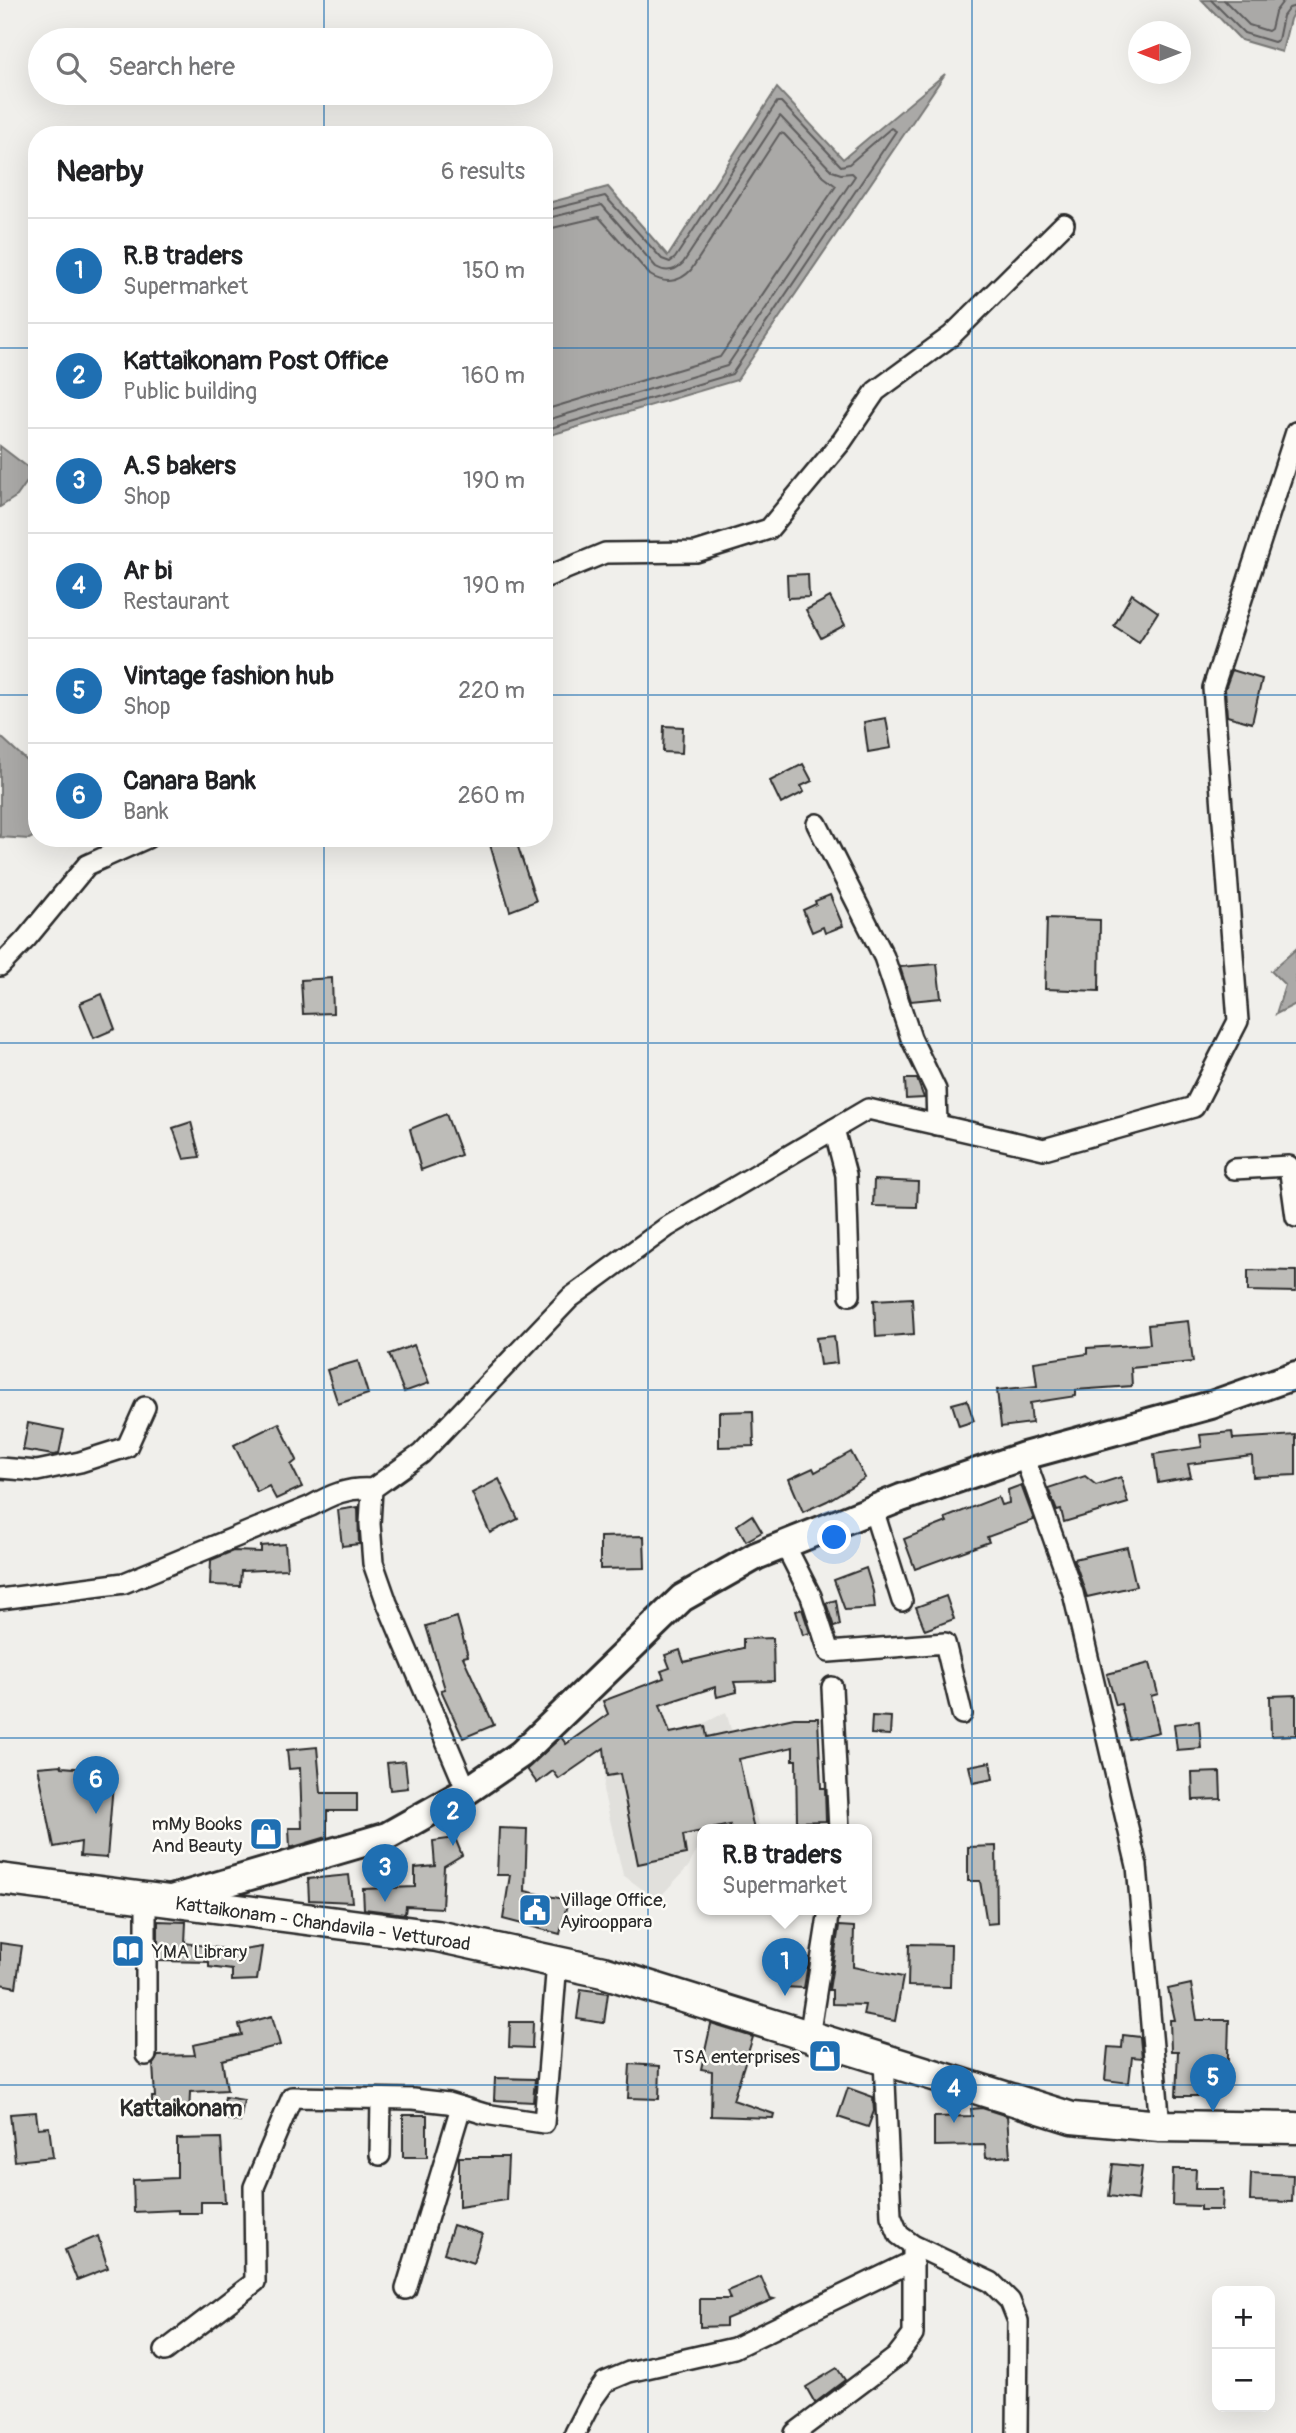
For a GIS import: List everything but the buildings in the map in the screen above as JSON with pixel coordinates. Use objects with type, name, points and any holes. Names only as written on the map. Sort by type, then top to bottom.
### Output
[{"type":"main road","points":[[155,1899],[387,1836],[467,1791],[521,1754],[682,1598],[756,1556],[873,1509],[1024,1456],[1211,1405],[1296,1375]]},
{"type":"main road","name":"Kattaikonam - Chandavila - Vetturoad","points":[[0,1879],[437,1936],[603,1972],[1072,2118],[1160,2126],[1296,2128]]},
{"type":"street","points":[[553,574],[605,553],[696,552],[769,529],[842,441],[876,391],[951,336],[1064,224]]},
{"type":"street","points":[[0,1599],[124,1583],[311,1506],[335,1493],[359,1488],[372,1489],[421,1454],[570,1298],[667,1227],[868,1109],[1044,1149],[1194,1107],[1238,1021],[1213,688],[1296,432]]},
{"type":"street","points":[[817,824],[884,957],[911,1038],[936,1090],[937,1125]]},
{"type":"street","points":[[0,965],[26,939],[87,865],[126,847]]},
{"type":"street","points":[[834,1129],[846,1175],[850,1295]]},
{"type":"street","points":[[1234,1169],[1289,1166],[1296,1217]]},
{"type":"street","points":[[0,1468],[37,1471],[79,1462],[127,1447],[145,1407]]},
{"type":"street","points":[[1024,1456],[1073,1593],[1137,1866],[1160,2126]]},
{"type":"street","points":[[372,1489],[370,1524],[373,1563],[467,1791]]},
{"type":"street","points":[[873,1509],[902,1601]]},
{"type":"street","points":[[785,1545],[811,1596],[830,1652],[945,1643],[962,1714]]},
{"type":"street","points":[[832,1687],[839,1824]]},
{"type":"street","points":[[146,2055],[155,1899]]},
{"type":"street","points":[[809,2037],[827,1915]]},
{"type":"street","points":[[165,2351],[255,2282],[254,2187],[292,2097],[413,2099],[544,2123],[557,1962]]},
{"type":"street","points":[[884,2060],[891,2216],[899,2235],[913,2253],[991,2282],[1010,2301],[1018,2321],[1017,2433]]},
{"type":"street","points":[[380,2155],[381,2099]]},
{"type":"street","points":[[406,2289],[461,2107]]},
{"type":"street","points":[[575,2433],[605,2382],[629,2372],[734,2348],[913,2253]]},
{"type":"street","points":[[795,2433],[896,2357],[913,2335],[913,2253]]},
{"type":"shaded area","points":[[726,1712],[758,1824],[697,1824],[697,1850],[688,1867],[657,1900],[623,1875],[603,1790],[606,1766],[666,1743]]},
{"type":"water","points":[[1202,0],[1296,0],[1282,52],[1241,40]]},
{"type":"water","points":[[945,74],[737,380],[553,434],[553,202],[608,187],[668,256],[777,88],[843,159]]},
{"type":"water","points":[[0,446],[28,467],[28,480],[17,496],[0,507]]},
{"type":"water","points":[[0,736],[28,762],[28,839],[0,837]]},
{"type":"water","points":[[1296,949],[1296,1004],[1276,1014],[1285,985],[1271,971]]},
{"type":"place","name":"Canara Bank","points":[[96,1814]]},
{"type":"place","name":"mMy Books And Beauty","points":[[266,1834]]},
{"type":"place","name":"Kattaikonam Post Office","points":[[453,1846]]},
{"type":"place","name":"A.S bakers","points":[[385,1902]]},
{"type":"place","name":"Village Office, Ayirooppara","points":[[535,1910]]},
{"type":"place","name":"YMA Library","points":[[128,1951]]},
{"type":"place","name":"R.B traders","points":[[785,1996]]},
{"type":"place","name":"TSA enterprises","points":[[825,2056]]},
{"type":"place","name":"Vintage fashion hub","points":[[1213,2112]]},
{"type":"place","name":"Ar bi","points":[[954,2123]]},
{"type":"district","name":"Kattaikonam","points":[[181,2108]]}]
